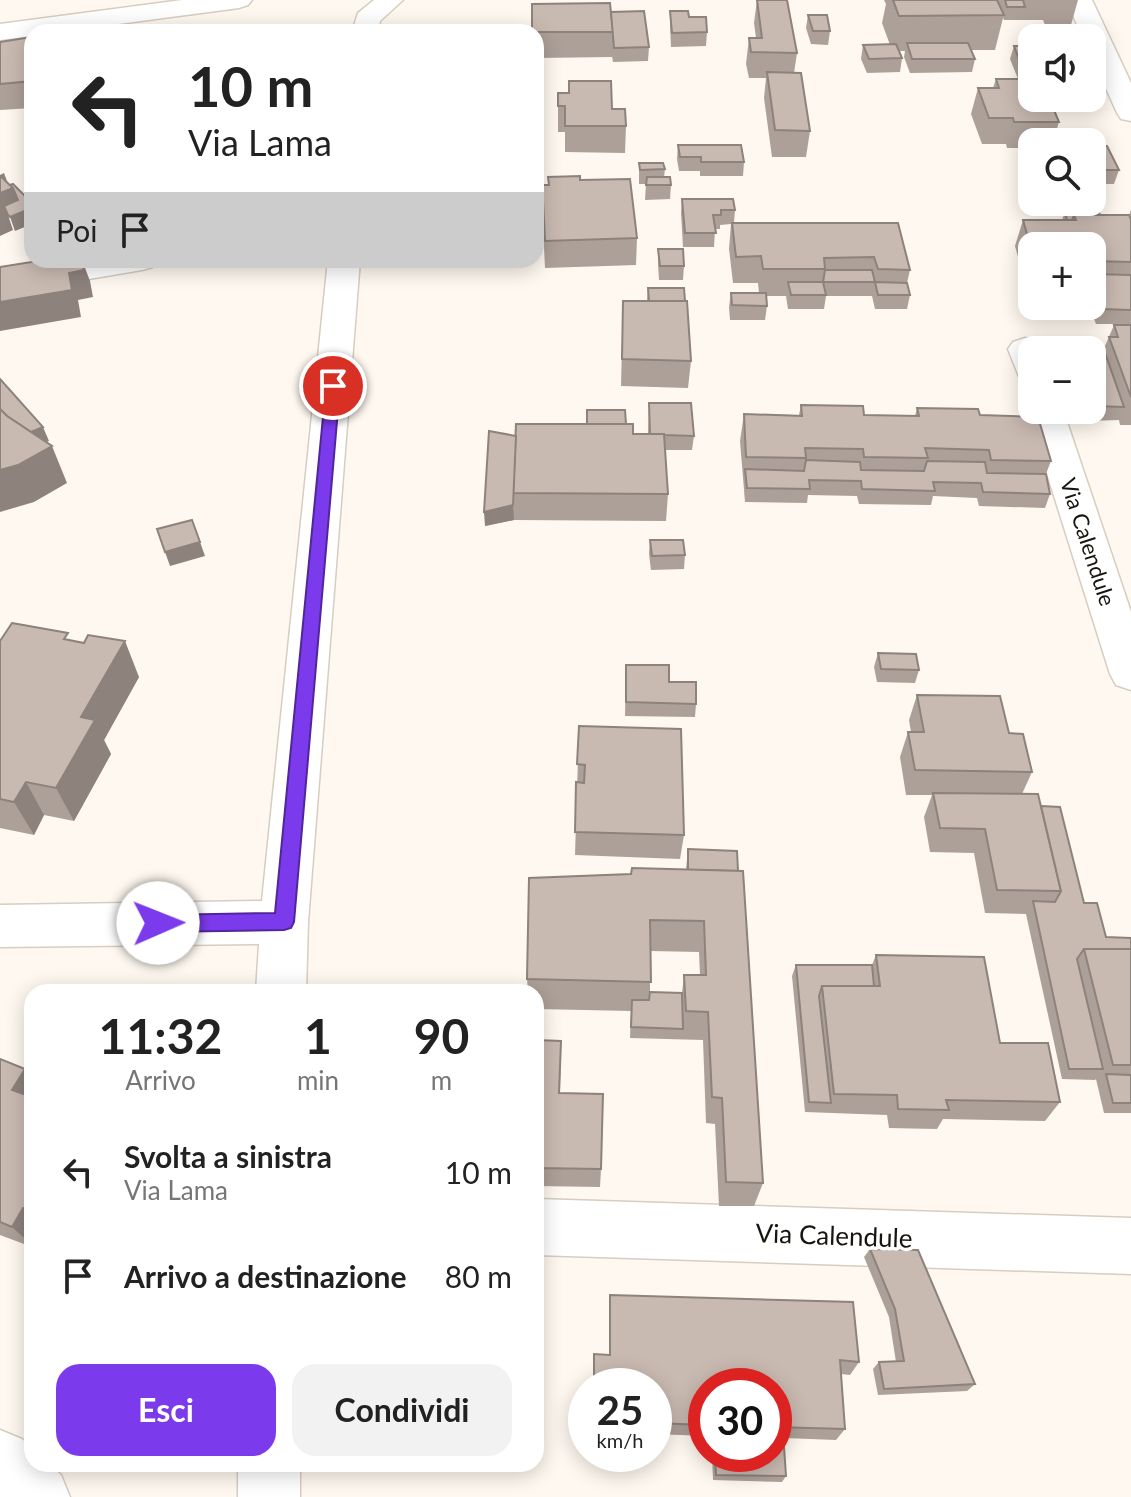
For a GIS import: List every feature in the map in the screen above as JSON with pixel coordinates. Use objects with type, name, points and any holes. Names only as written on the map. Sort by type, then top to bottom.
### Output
[{"type":"street","points":[[60,24],[239,0]]},
{"type":"street","points":[[366,24],[367,18],[390,0]]},
{"type":"street","points":[[1079,0],[1131,113]]},
{"type":"street","points":[[0,32],[24,29]]},
{"type":"street","points":[[0,284],[95,268]]},
{"type":"street","points":[[281,984],[284,922],[343,268]]},
{"type":"street","name":"Via Calendule","points":[[1050,424],[1131,674]]},
{"type":"street","points":[[0,926],[284,922]]},
{"type":"street","name":"Via Calendule","points":[[544,1227],[1131,1246]]},
{"type":"street","points":[[0,1461],[39,1497]]},
{"type":"street","points":[[269,1472],[269,1497]]},
{"type":"building","points":[[757,0],[787,0],[797,53],[751,52],[749,38],[762,38]]},
{"type":"building","points":[[893,0],[997,0],[1004,15],[899,16]]},
{"type":"building","points":[[1005,0],[1023,0],[1025,7],[1007,7]]},
{"type":"building","points":[[610,3],[613,32],[544,32],[544,24],[532,24],[532,4]]},
{"type":"building","points":[[644,11],[649,47],[614,48],[611,12]]},
{"type":"building","points":[[670,11],[688,11],[689,17],[706,17],[707,32],[672,33]]},
{"type":"building","points":[[808,15],[827,15],[830,31],[813,31]]},
{"type":"building","points":[[24,38],[24,82],[0,84],[0,42]]},
{"type":"building","points":[[907,43],[968,43],[975,59],[912,59]]},
{"type":"building","points":[[896,44],[902,58],[869,59],[863,45]]},
{"type":"building","points":[[767,72],[801,73],[810,131],[775,130]]},
{"type":"building","points":[[996,79],[1018,79],[1018,112],[1055,112],[1059,122],[1014,122],[1013,118],[989,118],[978,88],[999,88]]},
{"type":"building","points":[[569,81],[611,81],[612,109],[625,109],[626,126],[565,126],[565,106],[558,106],[558,93],[569,93]]},
{"type":"building","points":[[678,145],[741,145],[744,162],[701,162],[701,157],[680,157]]},
{"type":"building","points":[[1106,146],[1107,146],[1119,170],[1106,170]]},
{"type":"building","points":[[639,163],[663,163],[665,169],[640,170]]},
{"type":"building","points":[[0,176],[13,188],[0,193]]},
{"type":"building","points":[[548,177],[630,179],[637,238],[545,241],[544,185],[549,185]]},
{"type":"building","points":[[647,177],[670,177],[671,185],[646,185]]},
{"type":"building","points":[[13,184],[24,195],[24,211],[10,217],[4,206],[18,200],[10,185]]},
{"type":"building","points":[[682,199],[733,199],[735,210],[721,210],[721,215],[713,215],[716,233],[685,233]]},
{"type":"building","points":[[1129,215],[1131,262],[1106,261],[1106,232],[1026,232],[1023,220],[1076,220],[1074,216]]},
{"type":"building","points":[[732,223],[898,223],[910,270],[878,269],[874,257],[824,258],[825,269],[763,269],[761,256],[736,257]]},
{"type":"building","points":[[658,249],[683,249],[684,266],[660,266]]},
{"type":"building","points":[[24,263],[24,268],[84,270],[69,273],[72,290],[0,302],[0,267]]},
{"type":"building","points":[[825,270],[872,270],[875,282],[823,282]]},
{"type":"building","points":[[1106,274],[1131,275],[1131,310],[1106,309]]},
{"type":"building","points":[[788,282],[823,282],[826,295],[791,295]]},
{"type":"building","points":[[875,282],[907,283],[910,295],[878,295]]},
{"type":"building","points":[[648,288],[684,288],[685,301],[649,301]]},
{"type":"building","points":[[731,293],[766,293],[767,306],[732,305]]},
{"type":"building","points":[[623,301],[687,301],[691,361],[622,359]]},
{"type":"building","points":[[1114,325],[1131,325],[1131,397],[1109,337],[1118,337]]},
{"type":"building","points":[[1106,356],[1124,407],[1106,406]]},
{"type":"building","points":[[0,379],[43,427],[31,432],[0,409]]},
{"type":"building","points":[[649,403],[691,403],[694,436],[650,434]]},
{"type":"building","points":[[801,405],[863,406],[864,415],[919,416],[917,408],[978,409],[980,415],[1018,416],[1018,424],[1040,424],[1051,461],[991,460],[989,450],[925,448],[928,458],[864,457],[863,449],[805,448],[806,458],[746,457],[744,414],[802,416]]},
{"type":"building","points":[[0,409],[52,446],[18,465],[0,470]]},
{"type":"building","points":[[587,410],[625,410],[626,424],[587,424]]},
{"type":"building","points":[[516,424],[633,424],[633,434],[664,434],[668,494],[513,493]]},
{"type":"building","points":[[489,431],[516,436],[513,505],[484,512]]},
{"type":"building","points":[[806,460],[860,462],[861,470],[924,471],[927,461],[985,462],[987,473],[1046,474],[1050,494],[983,492],[981,483],[933,482],[935,491],[862,489],[861,481],[809,480],[810,489],[747,488],[745,469],[804,471]]},
{"type":"building","points":[[192,520],[200,542],[165,552],[157,529]]},
{"type":"building","points":[[650,540],[683,540],[685,555],[652,556]]},
{"type":"building","points":[[12,623],[68,633],[64,639],[84,643],[88,635],[125,641],[81,717],[95,720],[56,788],[26,782],[14,802],[0,799],[0,641]]},
{"type":"building","points":[[878,653],[916,654],[919,670],[881,669]]},
{"type":"building","points":[[626,665],[669,665],[669,682],[696,682],[696,704],[626,702]]},
{"type":"building","points":[[917,695],[1000,696],[1009,733],[1023,734],[1032,772],[915,770],[908,732],[924,732]]},
{"type":"building","points":[[579,726],[681,729],[684,835],[575,832],[576,782],[584,783],[585,765],[577,764]]},
{"type":"building","points":[[933,793],[1038,794],[1061,891],[997,890],[985,829],[940,828]]},
{"type":"building","points":[[1041,806],[1060,807],[1084,903],[1097,903],[1106,937],[1131,938],[1131,949],[1084,949],[1077,959],[1103,1069],[1069,1069],[1033,901],[1055,902],[1061,891]]},
{"type":"building","points":[[688,849],[737,851],[738,871],[688,870]]},
{"type":"building","points":[[632,868],[743,871],[763,1183],[726,1182],[722,1098],[712,1097],[708,1012],[686,1011],[684,975],[706,975],[704,921],[650,920],[651,982],[527,979],[529,878],[631,874]]},
{"type":"building","points":[[1084,949],[1131,949],[1131,1065],[1113,1065]]},
{"type":"building","points":[[876,955],[984,957],[1000,1043],[1048,1043],[1060,1102],[946,1100],[949,1110],[898,1109],[897,1095],[834,1094],[822,986],[880,986]]},
{"type":"building","points":[[796,965],[872,965],[874,986],[822,986],[819,996],[831,1103],[809,1102]]},
{"type":"building","points":[[650,992],[682,993],[683,1029],[631,1027],[632,1000],[649,1000]]},
{"type":"building","points":[[544,1040],[561,1041],[559,1093],[603,1094],[601,1169],[544,1168]]},
{"type":"building","points":[[0,1059],[24,1069],[12,1090],[24,1094],[24,1208],[12,1227],[0,1222]]},
{"type":"building","points":[[1106,1074],[1131,1075],[1131,1103],[1113,1103]]},
{"type":"building","points":[[870,1249],[918,1250],[975,1384],[884,1389],[879,1362],[904,1361],[895,1309]]},
{"type":"building","points":[[610,1295],[853,1302],[859,1362],[840,1360],[845,1429],[792,1428],[792,1368],[688,1368],[688,1424],[672,1424],[672,1368],[594,1368],[594,1354],[610,1355]]},
{"type":"building","points":[[716,1472],[786,1472],[786,1476],[716,1475]]},
{"type":"route","points":[[158,923],[284,922],[333,386]]}]
